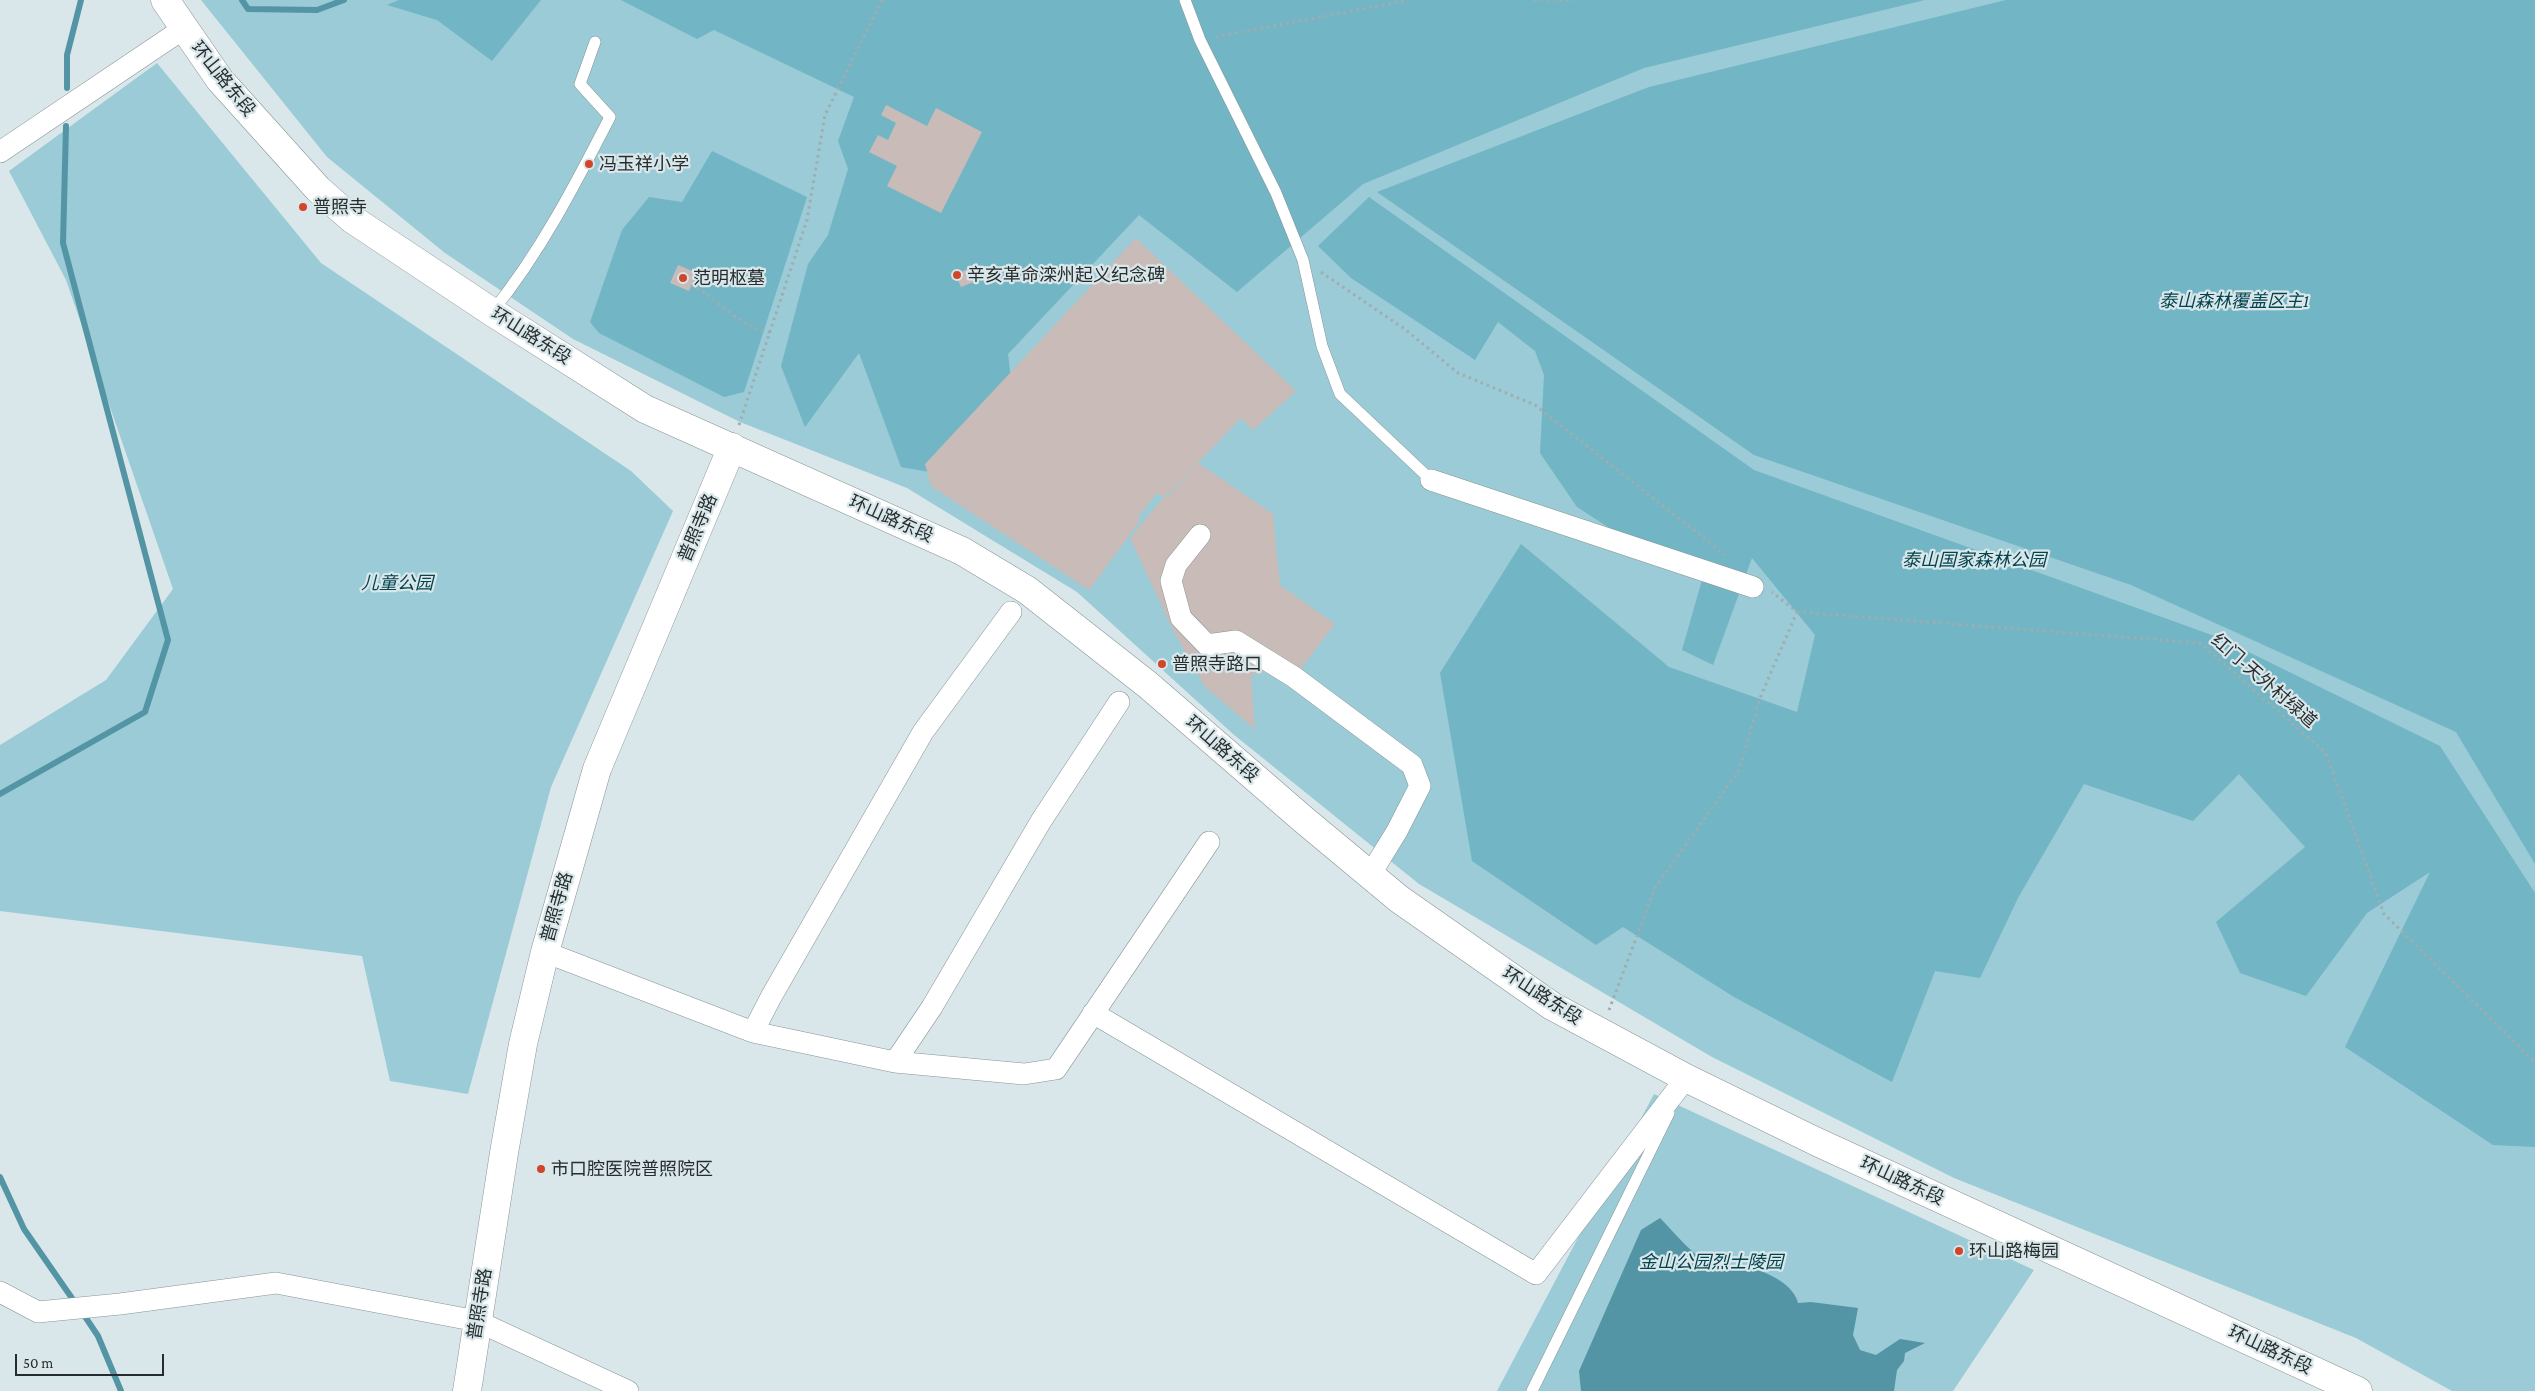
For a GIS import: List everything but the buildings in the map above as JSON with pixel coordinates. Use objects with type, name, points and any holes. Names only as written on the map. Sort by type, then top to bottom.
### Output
[{"type":"main road","name":"环山路东段","points":[[165,0],[183,29],[220,80],[318,189],[352,219],[492,312],[645,409],[962,551],[1027,590],[1148,684],[1399,899],[1552,1006],[1686,1078],[1832,1149],[2358,1391]]},
{"type":"main road","name":"普照寺路","points":[[467,1391],[520,1062],[544,952],[597,769],[732,447]]},
{"type":"street","points":[[0,152],[183,29]]},
{"type":"street","points":[[1432,480],[1753,587]]},
{"type":"street","points":[[1200,535],[1176,565],[1171,581],[1181,618],[1207,645],[1236,641],[1294,677],[1412,766],[1420,786],[1397,831],[1370,875]]},
{"type":"street","points":[[753,1032],[770,997],[923,732],[1011,612]]},
{"type":"street","points":[[895,1062],[932,1007],[1041,822],[1119,702]]},
{"type":"street","points":[[544,952],[753,1032],[895,1062],[1024,1074],[1056,1069],[1209,842]]},
{"type":"street","points":[[1093,1013],[1536,1274],[1686,1078]]},
{"type":"street","points":[[0,1292],[38,1312],[120,1304],[276,1283],[477,1321],[628,1391]]},
{"type":"lane","points":[[1185,0],[1200,40],[1276,193],[1303,260],[1322,346],[1340,394],[1432,480]]},
{"type":"lane","points":[[492,312],[523,272],[575,185],[610,117],[580,84],[595,42]]},
{"type":"lane","points":[[1532,1391],[1686,1078]]},
{"type":"path","points":[[732,447],[807,220],[825,115],[882,0]]},
{"type":"path","points":[[1200,40],[1410,0]]},
{"type":"path","points":[[1534,0],[1574,0]]},
{"type":"path","points":[[691,285],[732,315],[757,330],[770,332]]},
{"type":"path","name":"红门-天外村绿道","points":[[1797,612],[2200,643],[2326,753],[2384,914],[2535,1062]]},
{"type":"green space","name":"泰山国家森林公园","points":[[201,0],[2535,0],[2535,1391],[2452,1391],[2356,1338],[1954,1178],[1712,1057],[1419,884],[1233,734],[1077,592],[907,488],[740,422],[573,339],[445,253],[327,157]]},
{"type":"green space","points":[[399,0],[541,0],[492,61],[437,20],[387,5]]},
{"type":"green space","points":[[621,0],[1925,0],[1644,68],[1363,184],[1237,292],[1139,215],[1008,354],[1012,387],[935,473],[901,467],[859,353],[805,427],[781,366],[808,264],[828,235],[848,169],[838,141],[854,97],[714,30],[697,39]]},
{"type":"green space","name":"泰山森林覆盖区主1","points":[[2006,0],[2535,0],[2535,864],[2456,732],[2131,585],[1754,455],[1377,192],[1649,87]]},
{"type":"green space","name":"儿童公园","points":[[157,63],[321,263],[631,471],[673,511],[551,787],[468,1094],[390,1081],[362,956],[0,911],[0,745],[106,680],[173,589],[66,280],[9,171]]},
{"type":"green space","points":[[712,151],[807,197],[744,392],[724,397],[599,333],[590,322],[622,230],[649,197],[682,202]]},
{"type":"green space","points":[[1369,197],[1754,470],[2220,638],[2440,746],[2535,893],[2535,1147],[2493,1145],[2345,1047],[2430,872],[2367,913],[2306,996],[2240,973],[2216,922],[2305,847],[2239,774],[2193,821],[2084,784],[2018,898],[1980,978],[1935,971],[1892,1082],[1734,997],[1623,927],[1596,945],[1472,861],[1440,673],[1521,544],[1669,667],[1797,712],[1815,635],[1752,558],[1713,665],[1682,650],[1702,580],[1614,531],[1577,507],[1540,453],[1544,375],[1535,351],[1498,322],[1475,360],[1351,278],[1318,246]]},
{"type":"green space","name":"金山公园烈士陵园","points":[[1654,1094],[2034,1270],[1953,1391],[1497,1391]]},
{"type":"shaded area","points":[[1660,1218],[1689,1248],[1705,1261],[1717,1265],[1754,1269],[1768,1274],[1787,1286],[1796,1297],[1798,1303],[1811,1302],[1858,1308],[1853,1335],[1860,1350],[1876,1355],[1900,1339],[1925,1343],[1905,1353],[1904,1361],[1897,1370],[1894,1391],[1581,1391],[1579,1371],[1641,1230]]},
{"type":"waterway","points":[[67,88],[67,55],[81,0]]},
{"type":"waterway","points":[[242,0],[248,9],[317,10],[344,0]]},
{"type":"waterway","points":[[0,794],[145,712],[168,640],[63,243],[66,126]]},
{"type":"waterway","points":[[0,1177],[24,1229],[76,1304]]},
{"type":"waterway","points":[[82,1312],[98,1336],[121,1391]]},
{"type":"place","name":"冯玉祥小学","points":[[589,164]]},
{"type":"place","name":"普照寺","points":[[303,207]]},
{"type":"place","name":"辛亥革命滦州起义纪念碑","points":[[957,275]]},
{"type":"place","name":"范明枢墓","points":[[683,278]]},
{"type":"place","name":"普照寺路口","points":[[1162,664]]},
{"type":"place","name":"市口腔医院普照院区","points":[[541,1169]]},
{"type":"place","name":"环山路梅园","points":[[1959,1251]]}]
